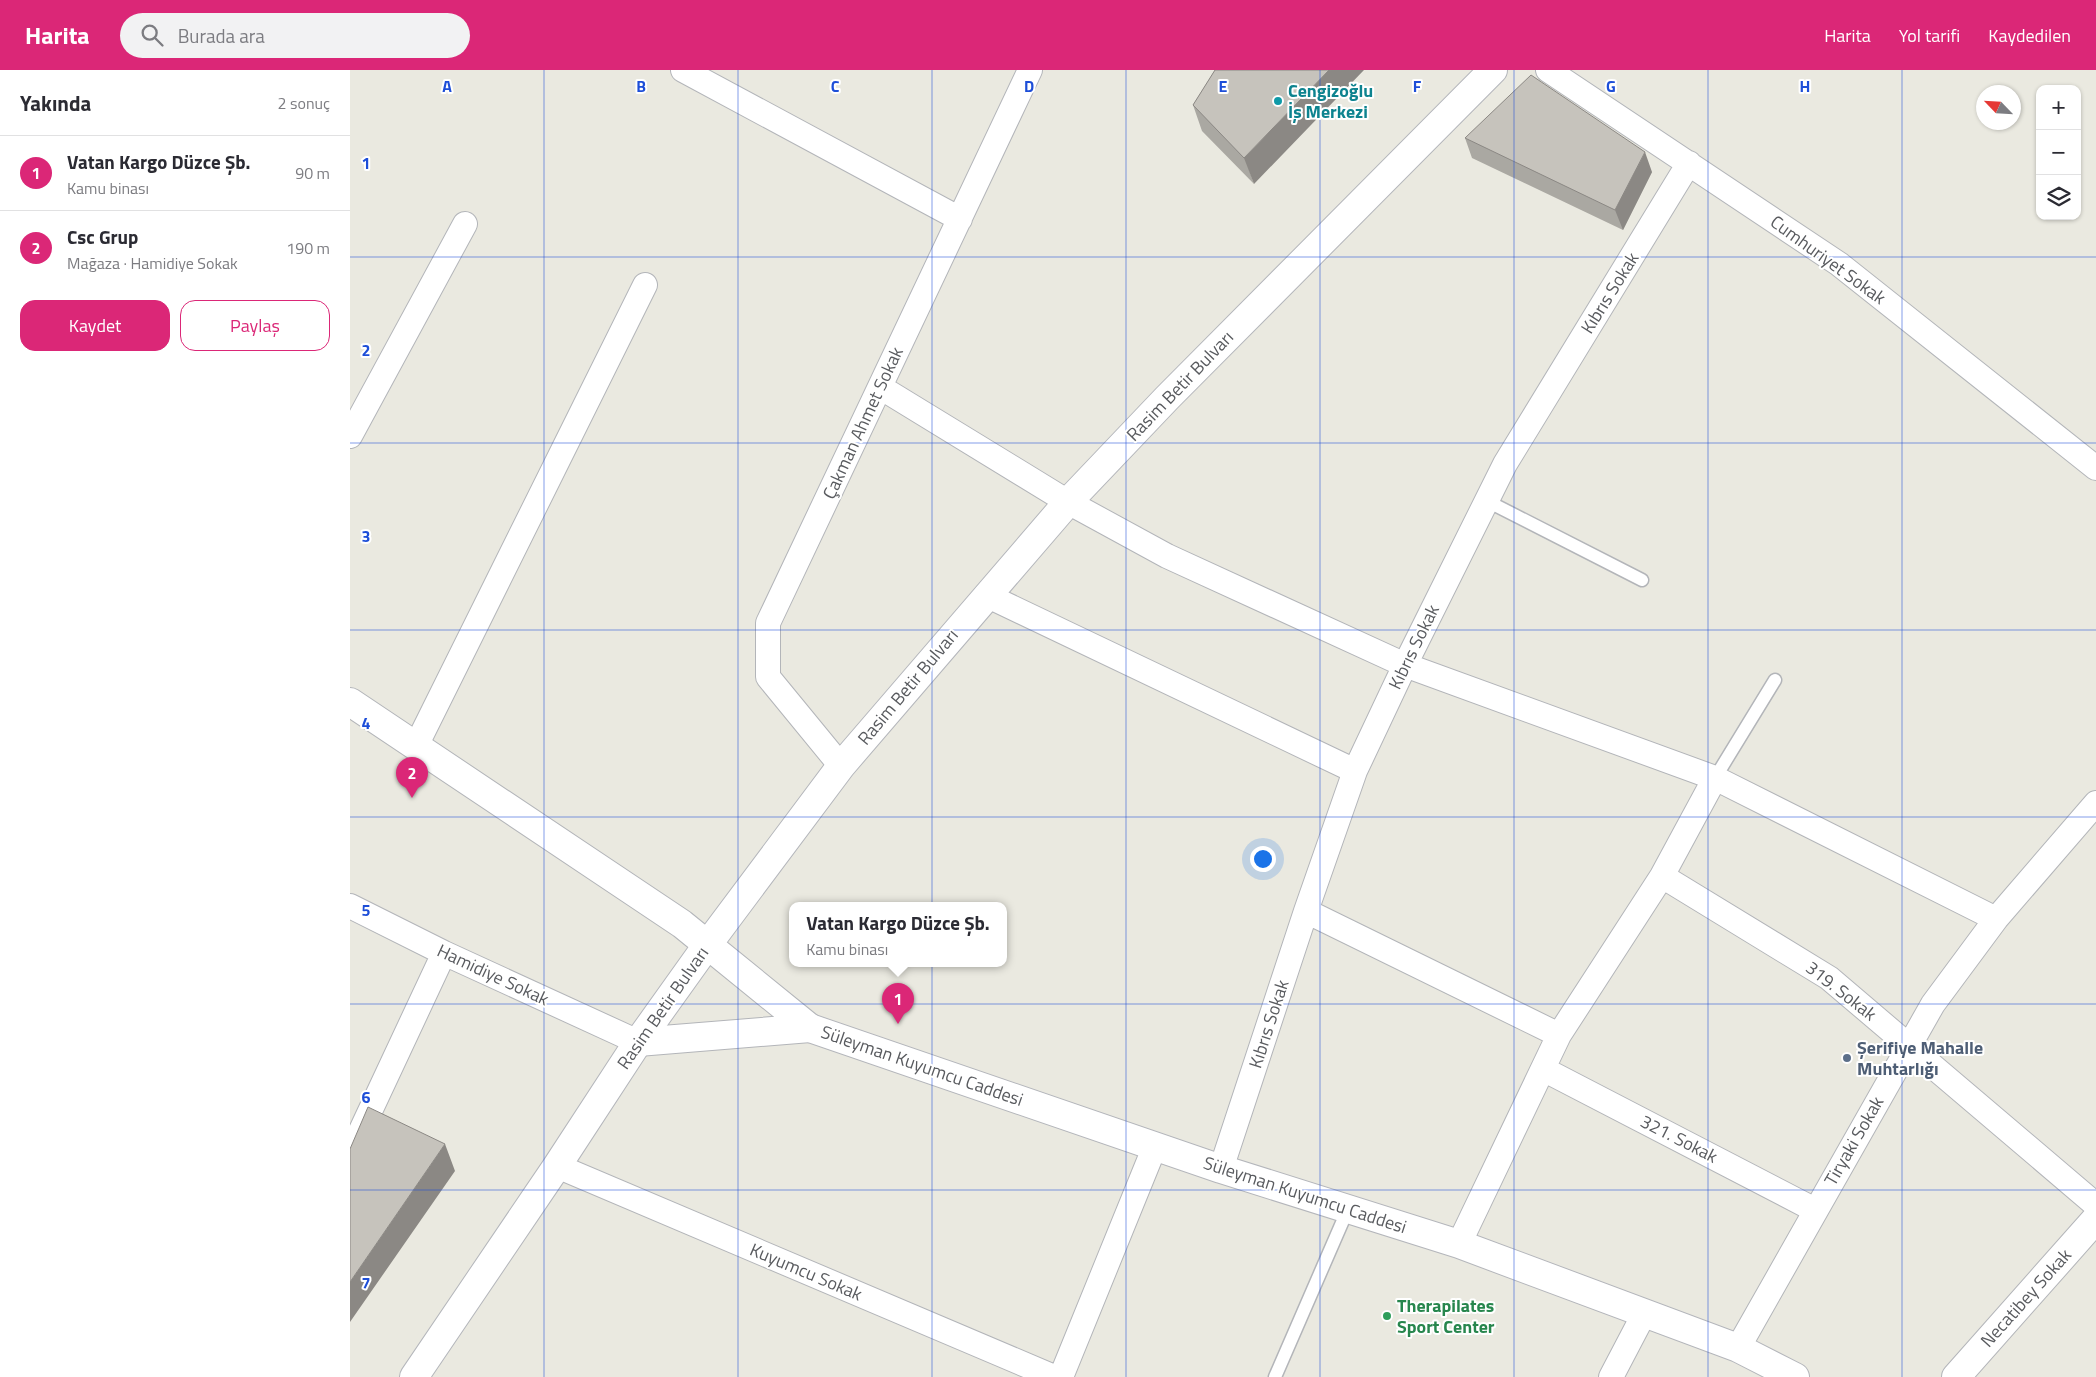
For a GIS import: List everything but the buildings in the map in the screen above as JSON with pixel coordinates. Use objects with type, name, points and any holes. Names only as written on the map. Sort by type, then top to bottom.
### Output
[{"type":"main road","name":"Rasim Betir Bulvarı","points":[[414,1377],[557,1166],[638,1042],[708,944],[841,766],[986,595],[1068,502],[1167,398],[1493,70]]},
{"type":"main road","points":[[350,702],[682,924],[810,1028]]},
{"type":"main road","points":[[638,1042],[810,1028]]},
{"type":"main road","name":"Süleyman Kuyumcu Caddesi","points":[[810,1028],[1221,1169],[1459,1244],[1738,1348],[1795,1377]]},
{"type":"main road","name":"Necatibey Sokak","points":[[1956,1377],[2096,1219]]},
{"type":"street","points":[[683,70],[960,218]]},
{"type":"street","name":"Çakman Ahmet Sokak","points":[[841,766],[768,677],[768,623],[1030,70]]},
{"type":"street","name":"Cumhuriyet Sokak","points":[[1548,70],[1839,264],[2096,468]]},
{"type":"street","name":"Kıbrıs Sokak","points":[[1221,1169],[1306,911],[1355,771],[1405,665],[1505,464],[1689,163]]},
{"type":"street","points":[[350,436],[465,224]]},
{"type":"street","points":[[416,746],[644,285]]},
{"type":"street","points":[[880,387],[1068,502],[1167,556],[1405,665],[1715,778],[1996,919]]},
{"type":"street","points":[[986,595],[1355,771]]},
{"type":"street","points":[[1459,1244],[1559,1034],[1662,876],[1715,778]]},
{"type":"street","name":"Tiryaki Sokak","points":[[1738,1348],[1933,1004],[1996,919],[2096,803]]},
{"type":"street","name":"319. Sokak","points":[[1662,876],[1830,978],[2096,1205]]},
{"type":"street","name":"Hamidiye Sokak","points":[[350,906],[444,953],[638,1042]]},
{"type":"street","points":[[1306,911],[1559,1034]]},
{"type":"street","points":[[350,1154],[444,953]]},
{"type":"street","name":"321. Sokak","points":[[1543,1068],[1815,1210]]},
{"type":"street","points":[[1061,1377],[1155,1146]]},
{"type":"street","name":"Kuyumcu Sokak","points":[[557,1166],[1054,1377]]},
{"type":"street","points":[[1610,1377],[1644,1314]]},
{"type":"lane","points":[[1486,501],[1642,580]]},
{"type":"lane","points":[[1715,778],[1775,680]]},
{"type":"lane","points":[[1276,1377],[1348,1209]]},
{"type":"place","name":"Cengizoğlu İş Merkezi","points":[[1278,101]]},
{"type":"place","name":"Csc Grup","points":[[412,798]]},
{"type":"place","name":"Vatan Kargo Düzce Şb.","points":[[898,1024]]},
{"type":"place","name":"Şerifiye Mahalle Muhtarlığı","points":[[1847,1058]]},
{"type":"place","name":"Therapilates Sport Center","points":[[1387,1316]]}]
